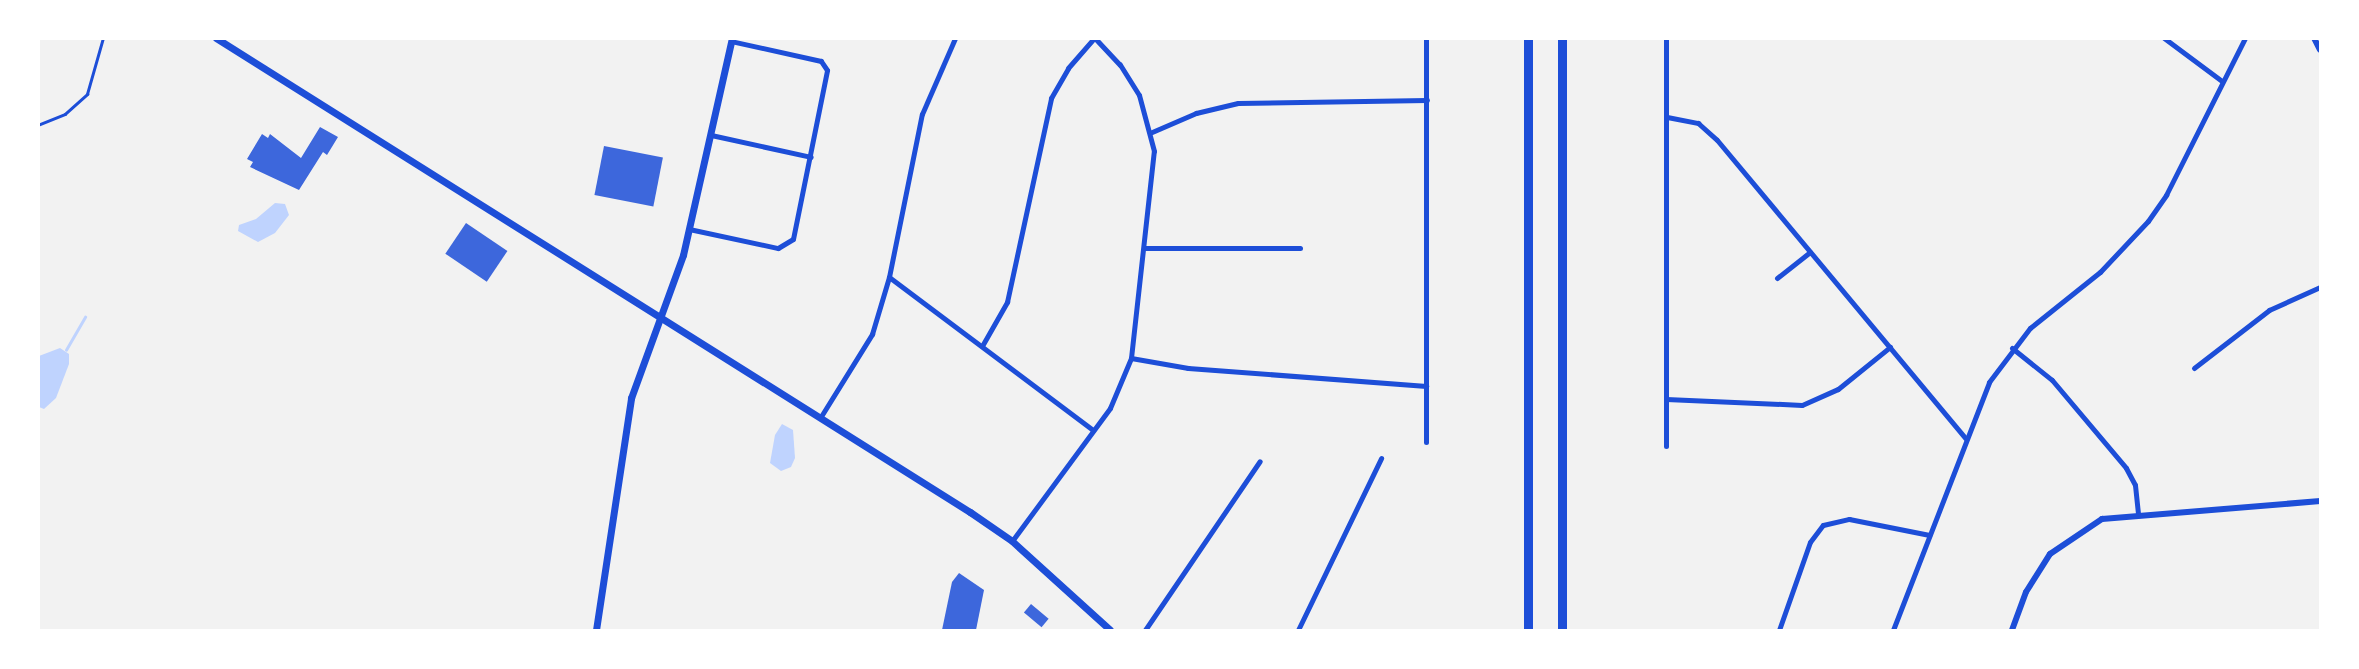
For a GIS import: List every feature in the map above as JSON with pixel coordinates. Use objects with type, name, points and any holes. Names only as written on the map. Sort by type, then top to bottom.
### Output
[{"type":"highway","points":[[1528,38],[1528,631]]},
{"type":"highway","points":[[1562,38],[1562,631]]},
{"type":"main road","points":[[216,38],[1012,541],[1110,631]]},
{"type":"main road","points":[[596,631],[631,398],[659,316],[676,278],[731,40]]},
{"type":"street","points":[[820,418],[862,356],[889,277],[922,114],[956,38]]},
{"type":"street","points":[[982,346],[1007,302],[1051,98],[1068,68],[1094,38],[1130,79],[1152,132],[1154,172],[1131,358],[1119,393],[1012,541]]},
{"type":"street","points":[[1426,38],[1426,442]]},
{"type":"street","points":[[1666,38],[1666,446]]},
{"type":"street","points":[[2164,38],[2222,81]]},
{"type":"street","points":[[1893,631],[1965,438],[1989,382],[2012,348],[2134,239],[2166,195],[2245,38]]},
{"type":"street","points":[[2314,38],[2320,50]]},
{"type":"street","points":[[689,229],[785,247],[793,239],[811,157],[825,64],[731,40]]},
{"type":"street","points":[[1152,132],[1196,113],[1238,103],[1427,100]]},
{"type":"street","points":[[1667,117],[1690,120],[1707,130],[1965,438]]},
{"type":"street","points":[[711,135],[811,157]]},
{"type":"street","points":[[1145,247],[1300,248]]},
{"type":"street","points":[[1777,278],[1810,252]]},
{"type":"street","points":[[889,277],[1093,430]]},
{"type":"street","points":[[2194,368],[2269,310],[2320,286]]},
{"type":"street","points":[[1666,399],[1802,405],[1838,389],[1890,347]]},
{"type":"street","points":[[2012,348],[2052,380],[2126,468],[2135,485],[2138,513]]},
{"type":"street","points":[[1131,358],[1188,368],[1426,386]]},
{"type":"street","points":[[1298,631],[1381,458]]},
{"type":"street","points":[[1145,631],[1260,461]]},
{"type":"street","points":[[2012,631],[2026,592],[2050,554],[2085,527],[2138,513],[2320,501]]},
{"type":"street","points":[[1779,631],[1810,542],[1823,525],[1849,519],[1929,535]]},
{"type":"lane","points":[[38,125],[65,114],[87,94],[103,38]]},
{"type":"water","points":[[275,203],[285,204],[289,215],[275,233],[258,242],[238,231],[239,225],[256,219]]},
{"type":"water","points":[[60,348],[69,354],[69,364],[56,398],[44,409],[39,407],[39,356]]},
{"type":"water","points":[[782,424],[793,430],[795,458],[791,467],[781,471],[770,463],[775,435]]},
{"type":"building","points":[[320,127],[338,137],[327,155],[323,152],[299,190],[250,167],[253,162],[247,159],[262,134],[268,138],[270,134],[301,158]]},
{"type":"building","points":[[604,146],[663,157],[653,207],[594,195]]},
{"type":"building","points":[[466,223],[507,251],[487,282],[445,254]]},
{"type":"building","points":[[959,573],[984,590],[976,630],[942,630],[952,582]]},
{"type":"building","points":[[1031,604],[1049,619],[1042,627],[1024,612]]},
{"type":"waterway","points":[[66,350],[85,317]]}]
